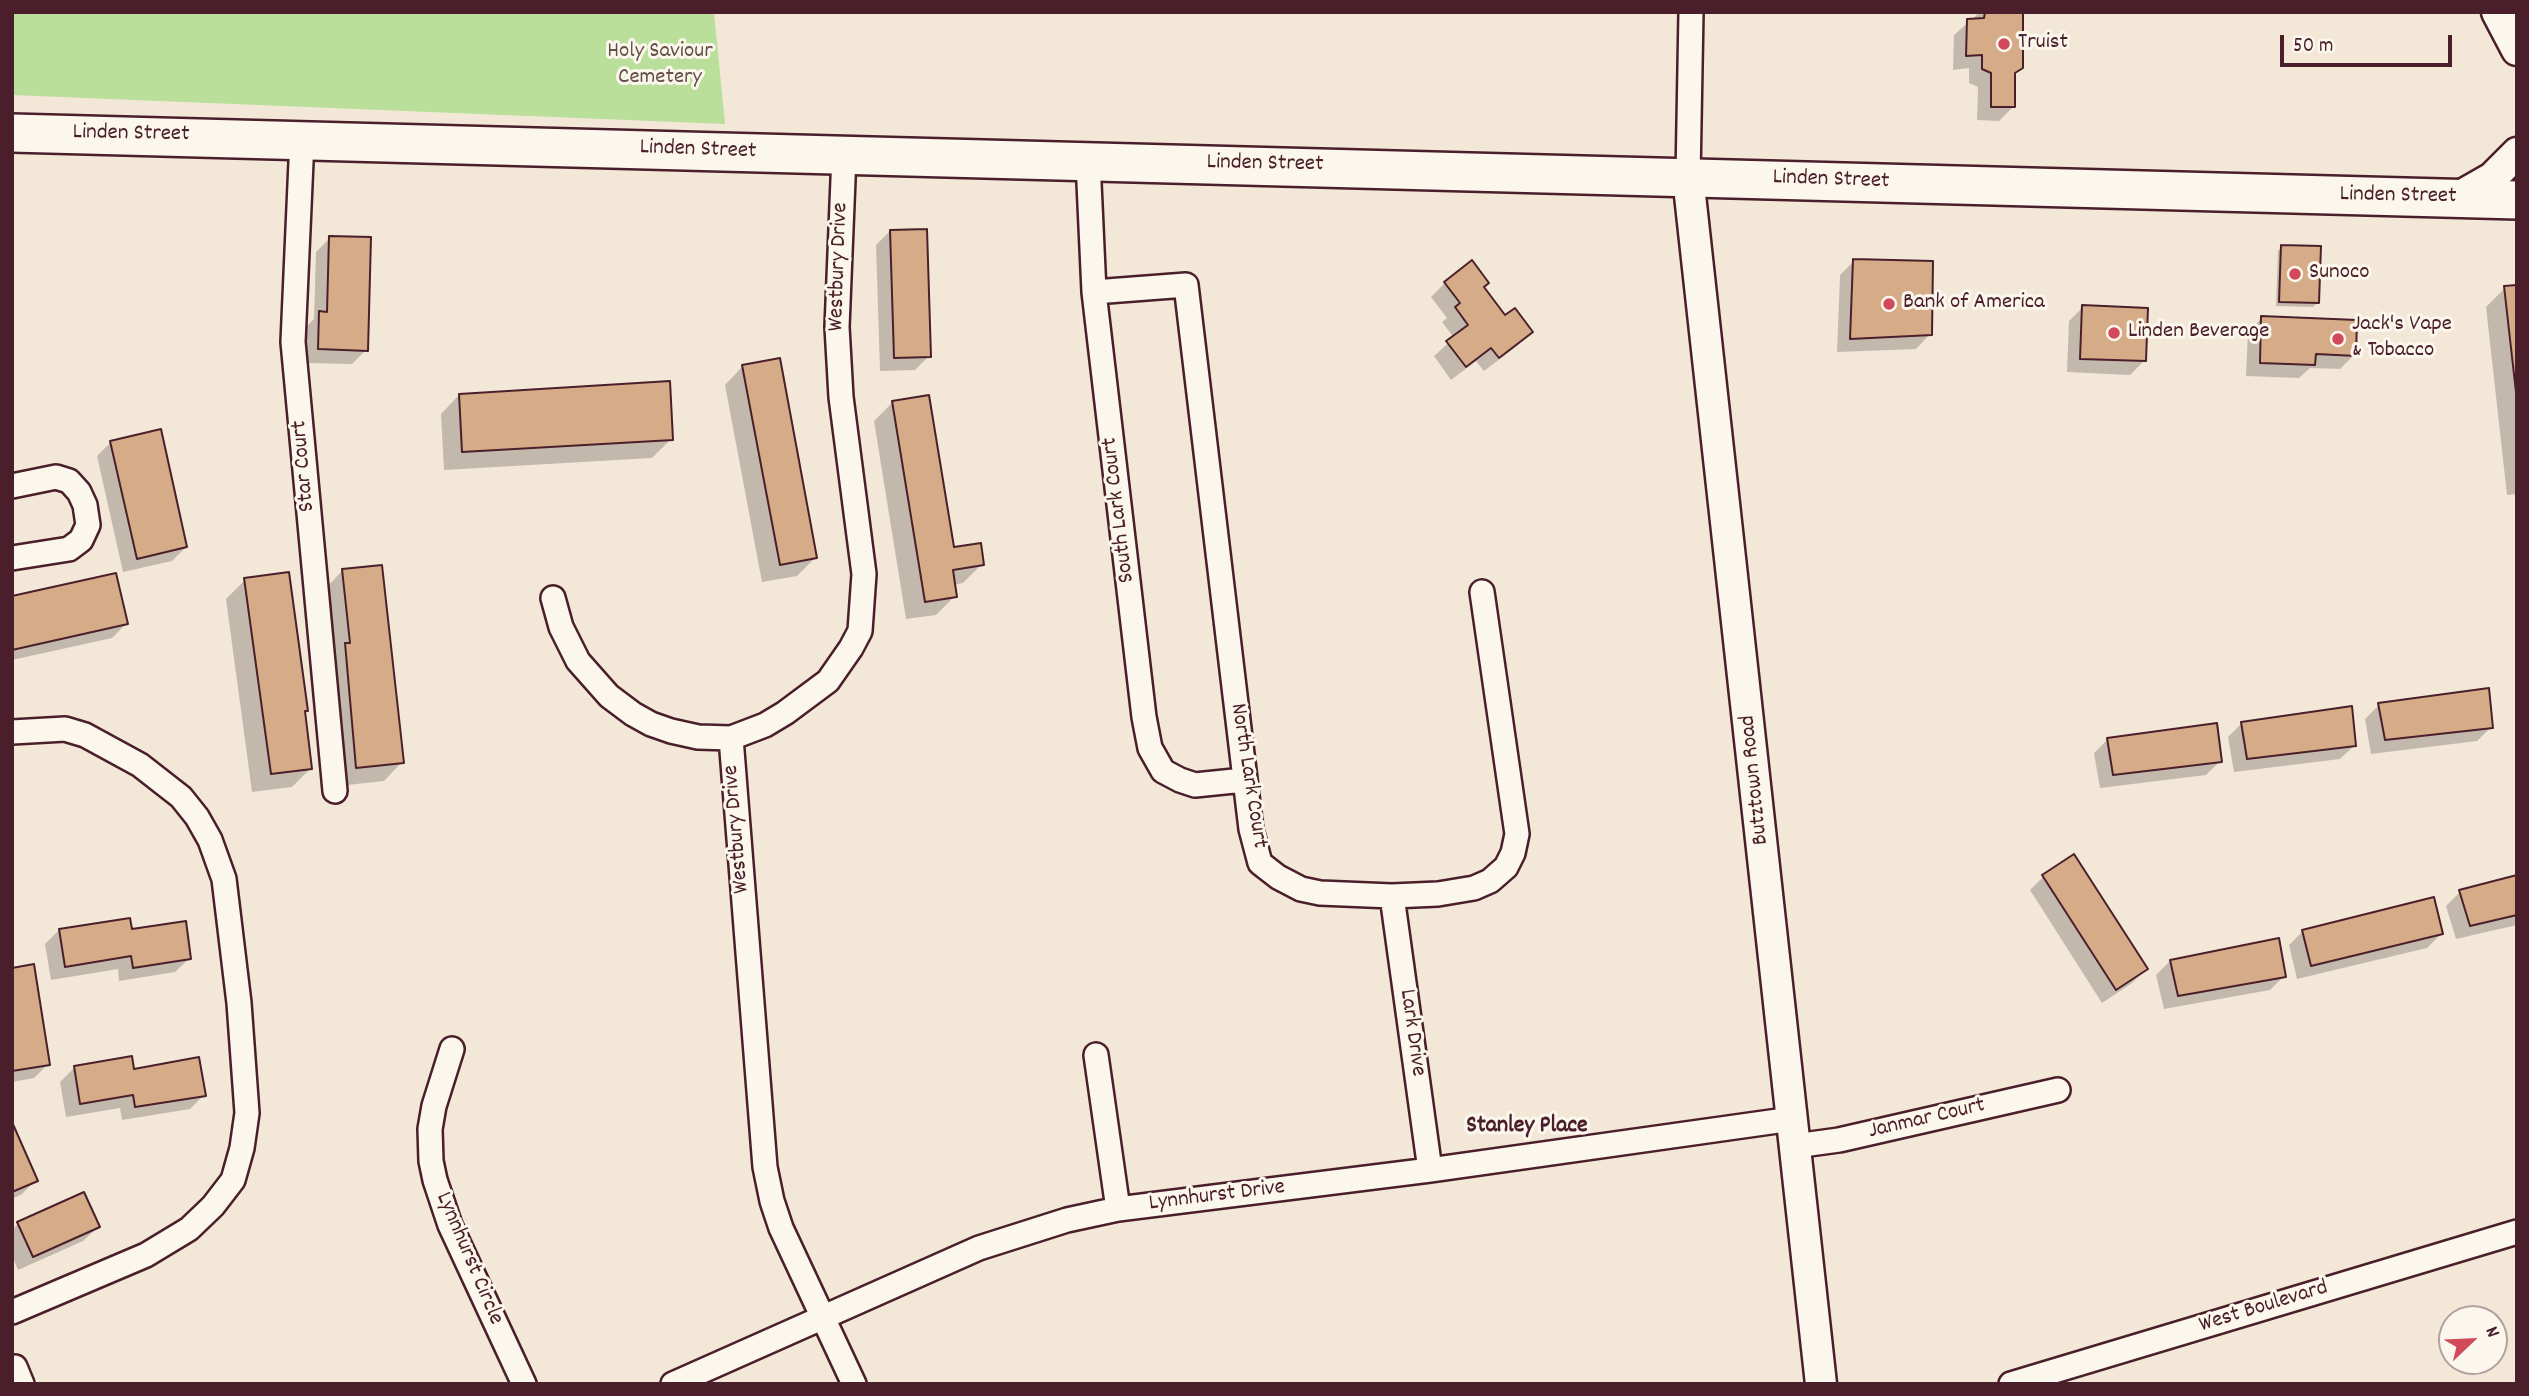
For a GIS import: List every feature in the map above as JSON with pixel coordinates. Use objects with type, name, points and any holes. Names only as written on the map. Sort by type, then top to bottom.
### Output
[{"type":"main road","name":"Linden Street","points":[[12,132],[2517,200]]},
{"type":"street","points":[[1688,177],[1691,12]]},
{"type":"street","points":[[2497,12],[2517,50]]},
{"type":"street","name":"Star Court","points":[[302,139],[293,342],[335,791]]},
{"type":"street","points":[[2457,198],[2492,178],[2517,153]]},
{"type":"street","name":"Westbury Drive","points":[[844,155],[837,327],[841,397],[864,573],[860,631],[837,669],[811,695],[765,725],[731,738],[765,1167],[781,1228],[854,1384]]},
{"type":"street","name":"South Lark Court","points":[[1088,161],[1094,292],[1144,717],[1150,748],[1163,771],[1195,785],[1244,780]]},
{"type":"street","name":"Butztown Road","points":[[1688,177],[1821,1384]]},
{"type":"street","name":"North Lark Court","points":[[1094,292],[1185,285],[1251,828],[1260,863],[1278,877],[1301,889],[1320,893],[1392,896],[1438,894],[1474,888],[1490,881],[1506,867],[1513,853],[1517,834],[1482,592]]},
{"type":"street","points":[[12,486],[56,477],[69,481],[79,492],[85,505],[88,525],[81,540],[69,549],[12,558]]},
{"type":"street","points":[[553,598],[561,627],[578,661],[608,696],[633,714],[671,731],[698,737],[731,738]]},
{"type":"street","points":[[12,732],[65,729],[85,735],[140,765],[181,797],[197,817],[224,879],[239,1003],[247,1113],[242,1148],[233,1180],[213,1206],[189,1229],[146,1255],[12,1312]]},
{"type":"street","name":"Lark Drive","points":[[1392,896],[1430,1170]]},
{"type":"street","name":"Lynnhurst Circle","points":[[452,1049],[434,1106],[430,1129],[431,1161],[435,1180],[450,1225],[524,1384]]},
{"type":"street","points":[[1096,1055],[1118,1209]]},
{"type":"street","name":"Janmar Court","points":[[1793,1133],[1839,1140],[2058,1090]]},
{"type":"street","name":"Lynnhurst Drive","points":[[673,1384],[979,1248],[1067,1220],[1118,1209],[1430,1170],[1793,1133]]},
{"type":"street","name":"West Boulevard","points":[[2011,1384],[2517,1232]]},
{"type":"green space","name":"Holy Saviour Cemetery","points":[[12,12],[714,12],[725,124],[12,95]]},
{"type":"building","points":[[1985,12],[2023,12],[2023,68],[2015,73],[2015,107],[1991,107],[1991,73],[1982,69],[1982,55],[1966,56],[1967,19],[1984,18]]},
{"type":"building","points":[[927,229],[931,357],[894,358],[890,230]]},
{"type":"building","points":[[329,236],[371,237],[368,351],[318,349],[319,311],[327,312]]},
{"type":"building","points":[[2281,245],[2321,246],[2319,303],[2279,302]]},
{"type":"building","points":[[1853,259],[1933,261],[1932,335],[1850,339]]},
{"type":"building","points":[[1472,260],[1489,283],[1484,287],[1505,315],[1515,308],[1533,332],[1499,358],[1491,348],[1466,367],[1446,341],[1468,325],[1455,307],[1460,303],[1444,282]]},
{"type":"building","points":[[2517,285],[2517,401],[2504,286]]},
{"type":"building","name":"Linden Beverage","points":[[2082,305],[2148,308],[2146,361],[2080,359]]},
{"type":"building","points":[[2261,316],[2357,320],[2356,356],[2316,354],[2315,365],[2260,363]]},
{"type":"building","points":[[780,358],[817,558],[780,565],[742,365]]},
{"type":"building","points":[[670,381],[673,440],[462,452],[459,394]]},
{"type":"building","points":[[929,395],[954,547],[981,543],[984,565],[953,570],[957,597],[925,602],[892,401]]},
{"type":"building","points":[[161,429],[187,547],[137,559],[110,441]]},
{"type":"building","points":[[382,565],[404,763],[356,768],[345,643],[350,643],[342,569]]},
{"type":"building","points":[[289,572],[308,711],[305,711],[312,769],[271,774],[244,578]]},
{"type":"building","points":[[116,573],[128,624],[12,650],[12,596]]},
{"type":"building","points":[[2489,688],[2493,728],[2385,740],[2378,703]]},
{"type":"building","points":[[2352,706],[2356,746],[2247,759],[2241,722]]},
{"type":"building","points":[[2217,723],[2222,762],[2113,775],[2107,738]]},
{"type":"building","points":[[2074,854],[2148,969],[2116,990],[2042,875]]},
{"type":"building","points":[[2517,875],[2517,915],[2470,926],[2459,890]]},
{"type":"building","points":[[2434,897],[2443,934],[2311,966],[2302,930]]},
{"type":"building","points":[[130,918],[132,929],[186,921],[191,959],[133,968],[131,956],[65,967],[59,929]]},
{"type":"building","points":[[2279,938],[2286,977],[2178,996],[2170,960]]},
{"type":"building","points":[[34,964],[50,1065],[12,1071],[12,968]]},
{"type":"building","points":[[132,1056],[134,1069],[199,1057],[206,1096],[135,1107],[133,1095],[80,1104],[74,1066]]},
{"type":"building","points":[[12,1122],[38,1181],[12,1192]]},
{"type":"building","points":[[84,1192],[100,1227],[33,1257],[17,1222]]},
{"type":"place","name":"Truist","points":[[2004,44]]},
{"type":"place","name":"Sunoco","points":[[2295,274]]},
{"type":"place","name":"Bank of America","points":[[1889,304]]},
{"type":"place","name":"Linden Beverage","points":[[2114,333]]},
{"type":"place","name":"Jack's Vape & Tobacco","points":[[2338,339]]},
{"type":"district","name":"Stanley Place","points":[[1527,1128]]}]
